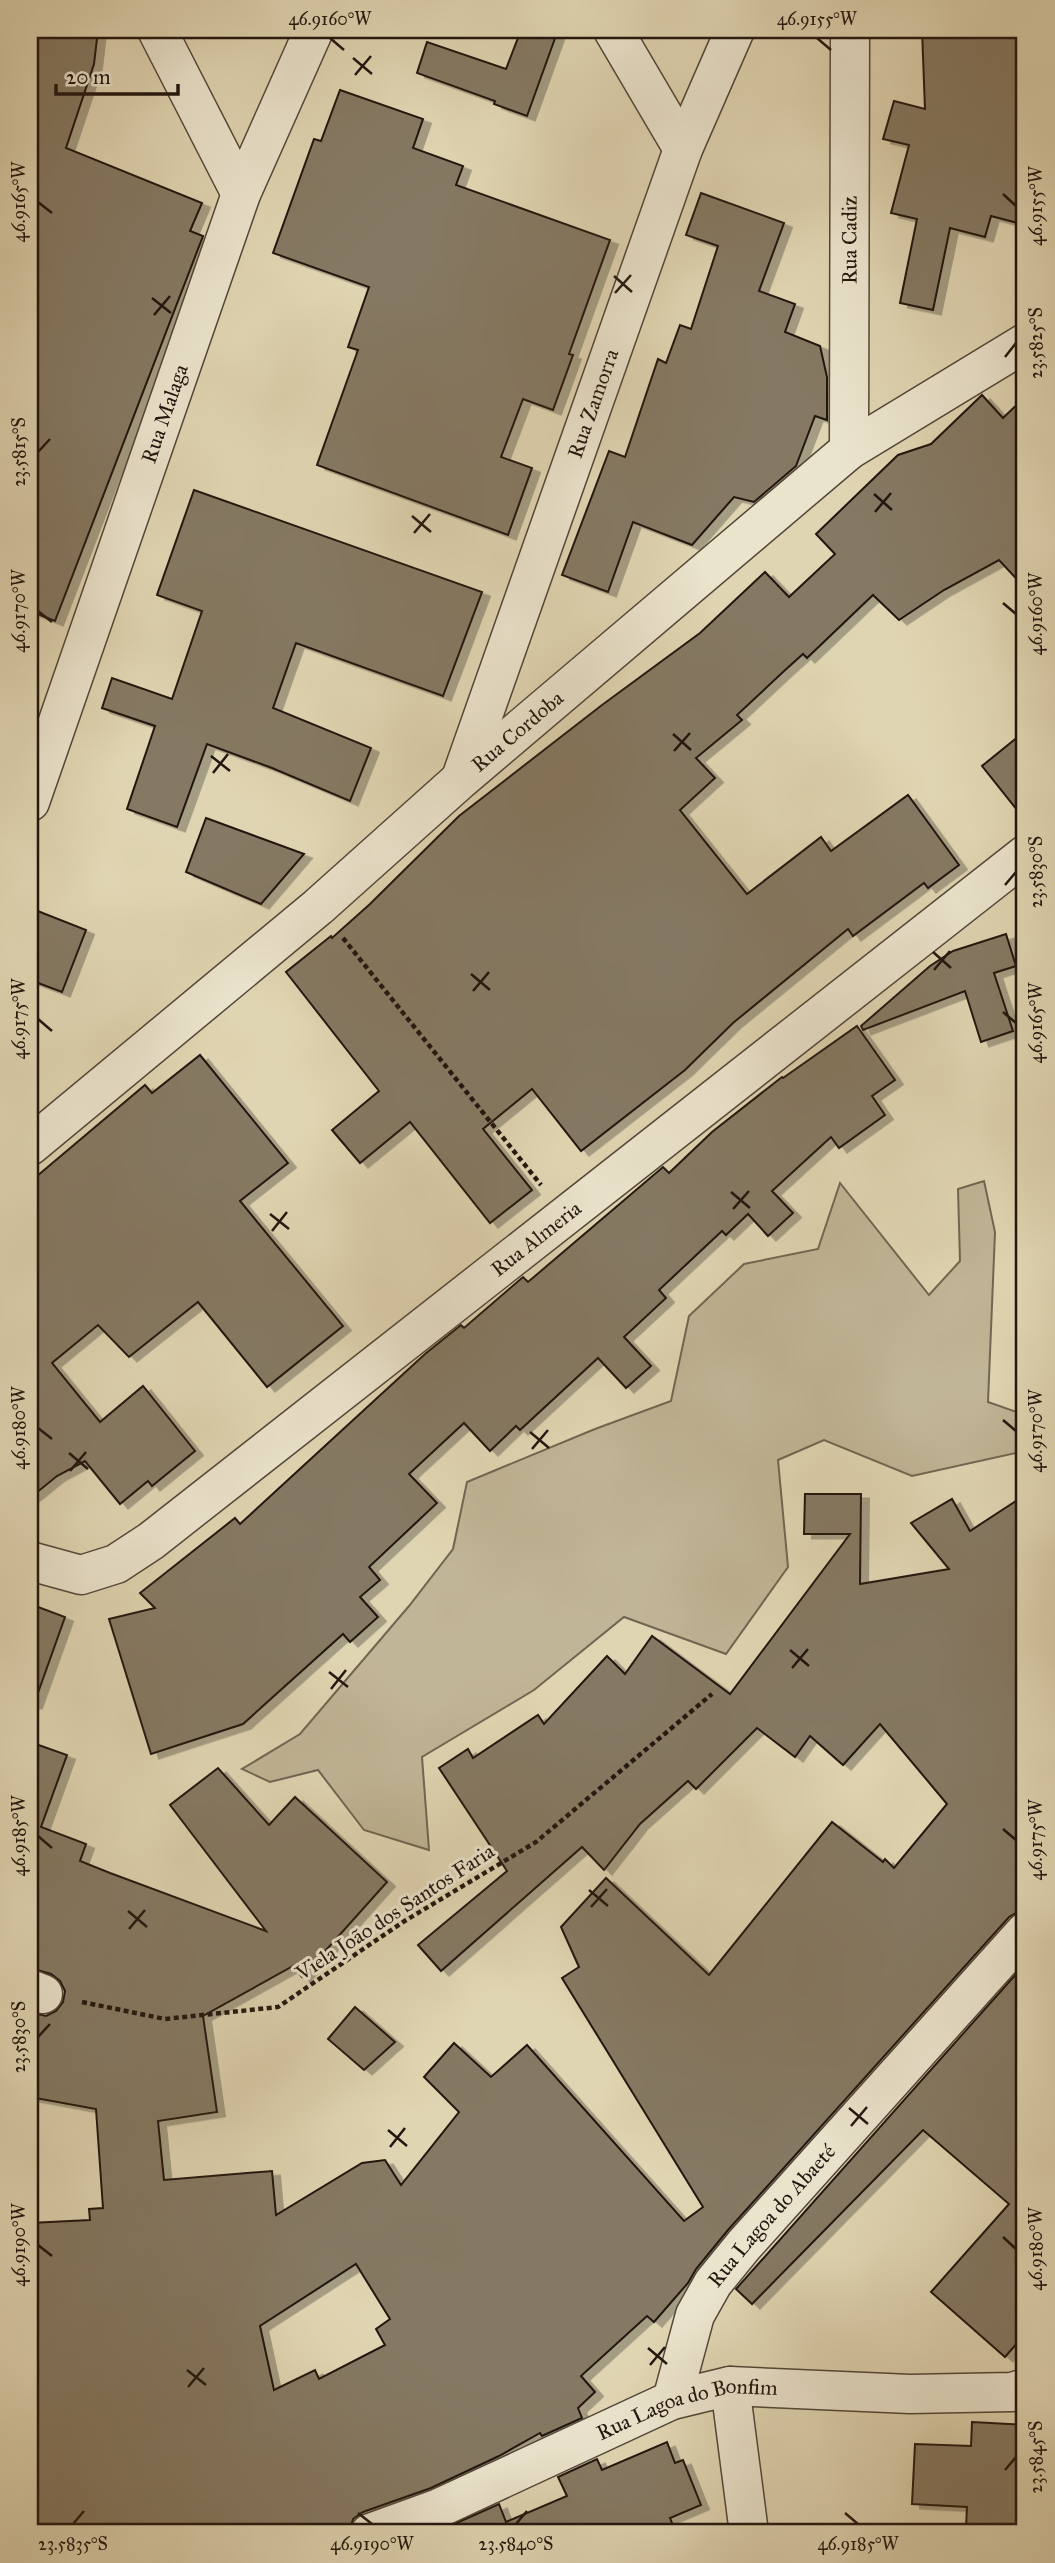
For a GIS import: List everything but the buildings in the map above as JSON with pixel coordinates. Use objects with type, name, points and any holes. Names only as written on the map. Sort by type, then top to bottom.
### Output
[{"type":"street","points":[[157,30],[241,194]]},
{"type":"street","name":"Rua Malaga","points":[[30,802],[241,194],[314,30]]},
{"type":"street","points":[[613,30],[683,149]]},
{"type":"street","name":"Rua Zamorra","points":[[460,780],[683,149],[735,30]]},
{"type":"street","name":"Rua Cadiz","points":[[849,450],[850,30]]},
{"type":"street","name":"Rua Cordoba","points":[[30,1146],[318,907],[460,780],[849,450],[1025,343]]},
{"type":"street","name":"Rua Almeria","points":[[30,1561],[81,1575],[116,1564],[151,1541],[1025,855]]},
{"type":"street","name":"Rua Lagoa do Abaeté","points":[[672,2400],[695,2315],[713,2283],[1025,1932]]},
{"type":"street","points":[[730,2386],[749,2533]]},
{"type":"street","name":"Rua Lagoa do Bonfim","points":[[370,2533],[439,2508],[672,2400],[730,2386],[910,2394],[1012,2392],[1025,2388]]},
{"type":"path","points":[[318,907],[566,1216]]},
{"type":"path","name":"Viela João dos Santos Faria","points":[[36,1992],[165,2018],[278,2007],[403,1922],[536,1842],[712,1693]]},
{"type":"shaded area","points":[[984,1181],[995,1232],[988,1402],[1025,1415],[1025,1451],[912,1476],[824,1440],[778,1460],[788,1567],[726,1654],[624,1617],[534,1690],[422,1757],[429,1850],[364,1830],[318,1770],[270,1782],[242,1769],[300,1734],[409,1606],[453,1549],[467,1482],[671,1401],[689,1316],[744,1264],[818,1249],[840,1183],[929,1295],[960,1261],[958,1189]]}]
